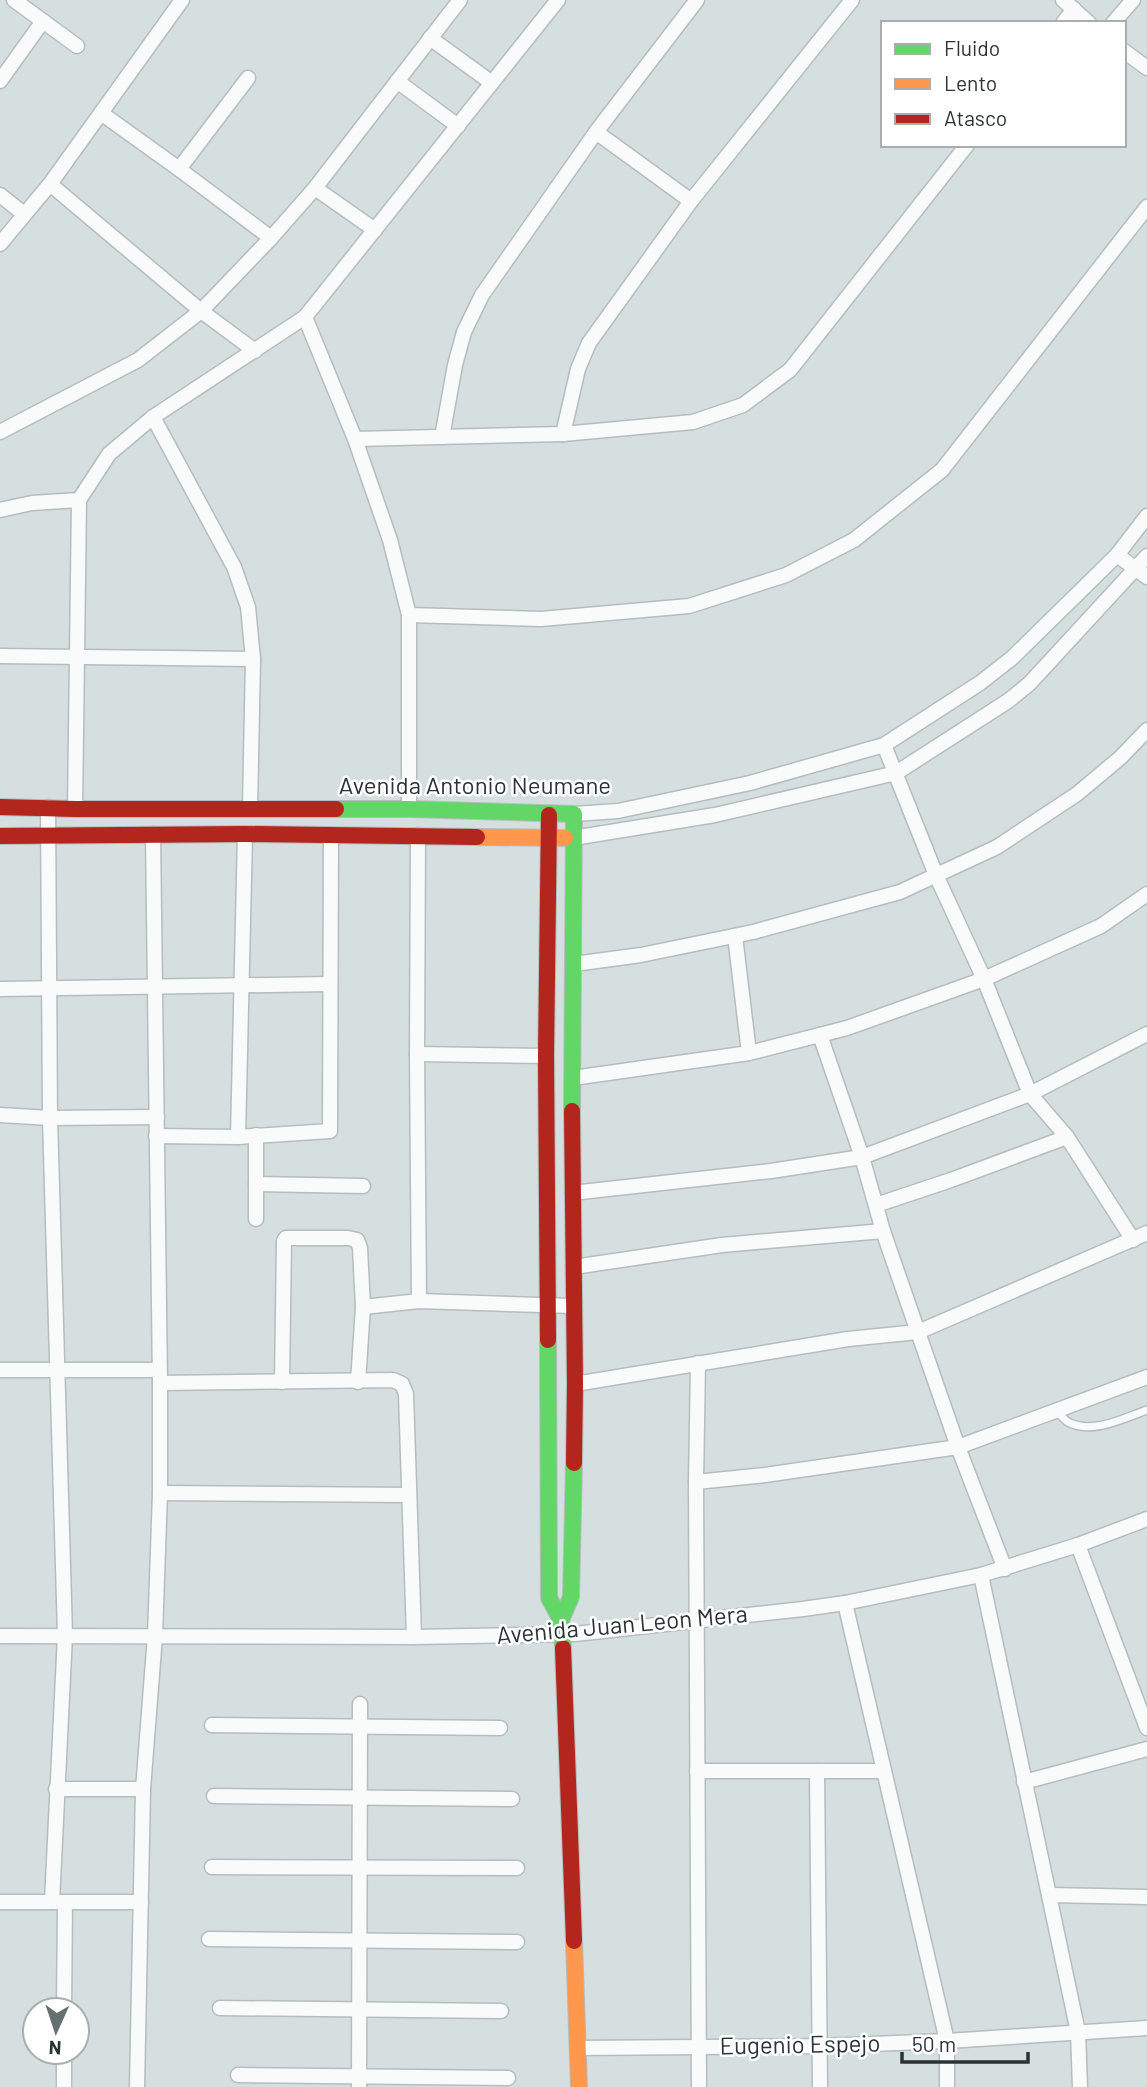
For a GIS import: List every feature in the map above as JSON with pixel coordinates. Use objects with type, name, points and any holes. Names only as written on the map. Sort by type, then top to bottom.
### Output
[{"type":"street","points":[[14,0],[77,46]]},
{"type":"street","points":[[0,244],[50,184],[182,0]]},
{"type":"street","points":[[0,432],[138,360],[201,311],[315,188],[460,0]]},
{"type":"street","points":[[75,809],[79,500],[109,454],[153,417],[305,317],[558,0]]},
{"type":"street","points":[[443,437],[464,332],[482,295],[596,132],[696,0]]},
{"type":"street","points":[[563,434],[578,369],[589,342],[691,201],[852,0]]},
{"type":"street","points":[[1115,21],[1134,1],[1147,7]]},
{"type":"street","points":[[1064,21],[1069,4],[1087,21]]},
{"type":"street","points":[[0,81],[43,21]]},
{"type":"street","points":[[430,38],[492,83]]},
{"type":"street","points":[[1126,52],[1147,68]]},
{"type":"street","points":[[179,169],[248,78]]},
{"type":"street","points":[[397,81],[458,126]]},
{"type":"street","points":[[101,113],[271,238]]},
{"type":"street","points":[[596,132],[691,201]]},
{"type":"street","points":[[355,439],[563,434],[692,422],[743,405],[790,370],[965,147]]},
{"type":"street","points":[[50,184],[201,311],[255,351]]},
{"type":"street","points":[[315,188],[375,230]]},
{"type":"street","points":[[0,195],[24,214]]},
{"type":"street","points":[[409,615],[541,619],[689,606],[786,575],[854,540],[942,470],[1147,207]]},
{"type":"street","points":[[305,317],[355,439],[390,540],[409,615],[409,809]]},
{"type":"street","points":[[153,417],[234,567],[248,607],[253,659],[250,808]]},
{"type":"street","points":[[0,510],[32,503],[79,500]]},
{"type":"street","name":"Avenida Antonio Neumane","points":[[0,807],[409,809],[550,815],[618,811],[737,785],[884,745],[980,683],[1012,658],[1117,555],[1147,516]]},
{"type":"street","points":[[1117,555],[1142,573]]},
{"type":"street","name":"Avenida Antonio Neumane","points":[[0,836],[245,834],[573,838],[715,816],[896,774],[1008,701],[1029,684],[1142,573],[1147,556]]},
{"type":"street","points":[[0,656],[253,659]]},
{"type":"street","points":[[574,964],[641,955],[735,936],[900,892],[997,847],[1077,794],[1120,758],[1147,730]]},
{"type":"street","points":[[884,745],[936,875],[985,979],[1030,1094],[1067,1137],[1133,1240]]},
{"type":"street","points":[[48,807],[50,1118],[65,1635],[56,1789],[64,1996]]},
{"type":"street","points":[[574,814],[572,1193],[575,1384],[571,1597],[562,1627],[579,2087]]},
{"type":"street","points":[[550,815],[546,1056],[549,1598],[562,1627]]},
{"type":"street","points":[[137,2087],[143,1789],[155,1636],[160,1493],[153,834]]},
{"type":"street","points":[[238,1137],[245,834]]},
{"type":"street","points":[[156,1136],[238,1137],[330,1131],[331,835]]},
{"type":"street","points":[[418,835],[419,1301]]},
{"type":"street","points":[[573,1078],[749,1053],[847,1028],[985,979],[1101,926],[1147,894]]},
{"type":"street","points":[[735,936],[749,1053]]},
{"type":"street","points":[[0,989],[330,984]]},
{"type":"street","points":[[572,1193],[771,1171],[862,1157],[1030,1094],[1147,1034]]},
{"type":"street","points":[[820,1035],[862,1157],[883,1231],[958,1447],[1005,1569]]},
{"type":"street","points":[[417,1054],[546,1056]]},
{"type":"street","points":[[0,1115],[50,1118],[157,1117]]},
{"type":"street","points":[[256,1135],[256,1219]]},
{"type":"street","points":[[876,1205],[931,1188],[1067,1137]]},
{"type":"street","points":[[256,1184],[363,1186]]},
{"type":"street","points":[[574,1267],[722,1245],[883,1231]]},
{"type":"street","points":[[575,1384],[848,1339],[918,1332],[1147,1233]]},
{"type":"street","points":[[282,1382],[286,1238],[357,1240],[360,1248],[363,1307],[358,1381]]},
{"type":"street","points":[[363,1307],[419,1301],[573,1306]]},
{"type":"street","points":[[698,1363],[696,1482],[699,2087]]},
{"type":"street","points":[[0,1370],[58,1370],[282,1382],[393,1380],[402,1384],[406,1394],[414,1637]]},
{"type":"street","points":[[696,1482],[765,1475],[958,1447],[1147,1377]]},
{"type":"street","points":[[160,1493],[409,1494]]},
{"type":"street","name":"Avenida Juan Leon Mera","points":[[0,1636],[414,1637],[698,1620],[845,1603],[981,1576],[1078,1545],[1147,1519]]},
{"type":"street","points":[[1078,1545],[1147,1728]]},
{"type":"street","points":[[981,1576],[1077,2032],[1080,2087]]},
{"type":"street","points":[[845,1603],[947,2041],[947,2087]]},
{"type":"street","points":[[359,2081],[360,1704]]},
{"type":"street","points":[[212,1725],[500,1728]]},
{"type":"street","points":[[1024,1782],[1147,1749]]},
{"type":"street","points":[[697,1771],[884,1771]]},
{"type":"street","points":[[817,1771],[820,2087]]},
{"type":"street","points":[[56,1789],[143,1789]]},
{"type":"street","points":[[214,1796],[512,1799]]},
{"type":"street","points":[[212,1867],[517,1868]]},
{"type":"street","points":[[1049,1895],[1147,1896]]},
{"type":"street","points":[[0,1902],[141,1902]]},
{"type":"street","points":[[208,1939],[517,1942]]},
{"type":"street","points":[[220,2008],[501,2011]]},
{"type":"street","name":"Eugenio Espejo","points":[[578,2048],[820,2046],[1147,2028]]},
{"type":"street","points":[[64,2066],[64,2087]]},
{"type":"street","points":[[238,2075],[359,2081],[508,2078]]},
{"type":"lane","points":[[1057,1412],[1068,1422],[1094,1426],[1147,1410]]},
{"type":"traffic: fast","points":[[336,809],[574,814],[572,1111]]},
{"type":"traffic: fast","points":[[548,1340],[549,1598],[561,1620],[563,1648]]},
{"type":"traffic: fast","points":[[561,1620],[571,1597],[574,1463]]},
{"type":"traffic: slow","points":[[477,837],[565,838]]},
{"type":"traffic: slow","points":[[574,1941],[579,2087]]},
{"type":"traffic: jam","points":[[0,807],[336,809]]},
{"type":"traffic: jam","points":[[548,1340],[546,1056],[549,815]]},
{"type":"traffic: jam","points":[[0,836],[245,834],[477,837]]},
{"type":"traffic: jam","points":[[572,1111],[574,1463]]},
{"type":"traffic: jam","points":[[563,1648],[574,1941]]}]
